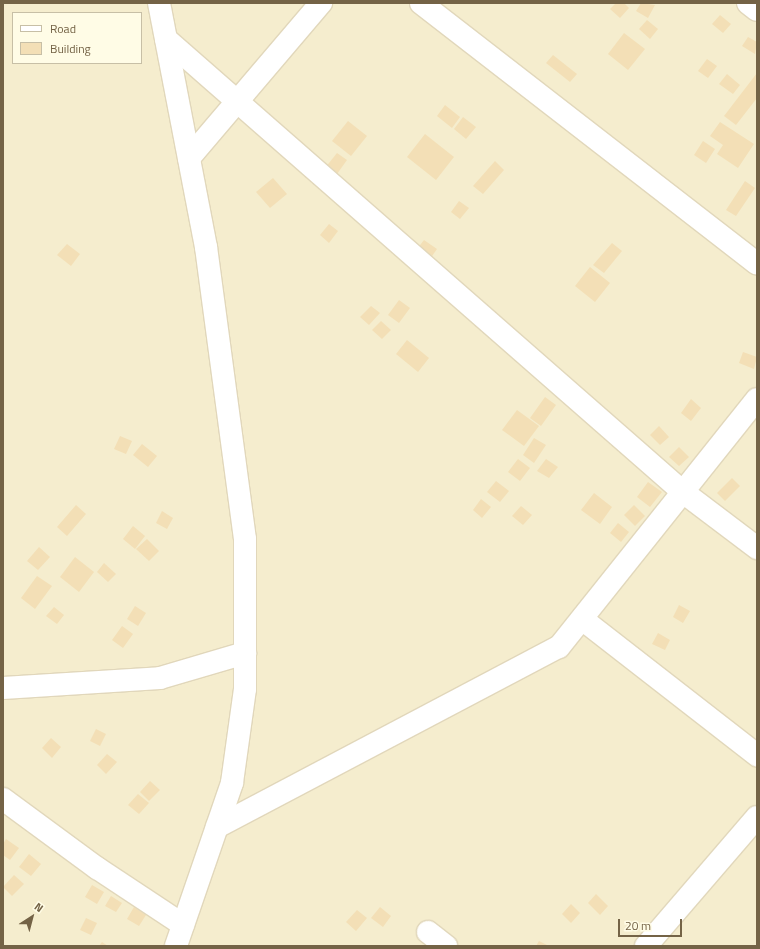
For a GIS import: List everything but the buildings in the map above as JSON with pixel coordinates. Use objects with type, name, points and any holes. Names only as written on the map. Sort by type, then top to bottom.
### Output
[{"type":"street","points":[[159,3],[206,247],[244,540],[245,689],[232,783],[176,946]]},
{"type":"street","points":[[189,158],[321,3]]},
{"type":"street","points":[[421,3],[757,264]]},
{"type":"street","points":[[748,3],[757,10]]},
{"type":"street","points":[[166,39],[683,492],[757,548]]},
{"type":"street","points":[[217,827],[559,647],[757,399]]},
{"type":"street","points":[[582,619],[757,755]]},
{"type":"street","points":[[3,688],[160,678],[245,653]]},
{"type":"street","points":[[3,799],[97,868],[183,925]]},
{"type":"street","points":[[646,946],[757,818]]},
{"type":"street","points":[[428,932],[446,946]]},
{"type":"shaded area","points":[[3,3],[757,3],[757,946],[3,946]]}]
